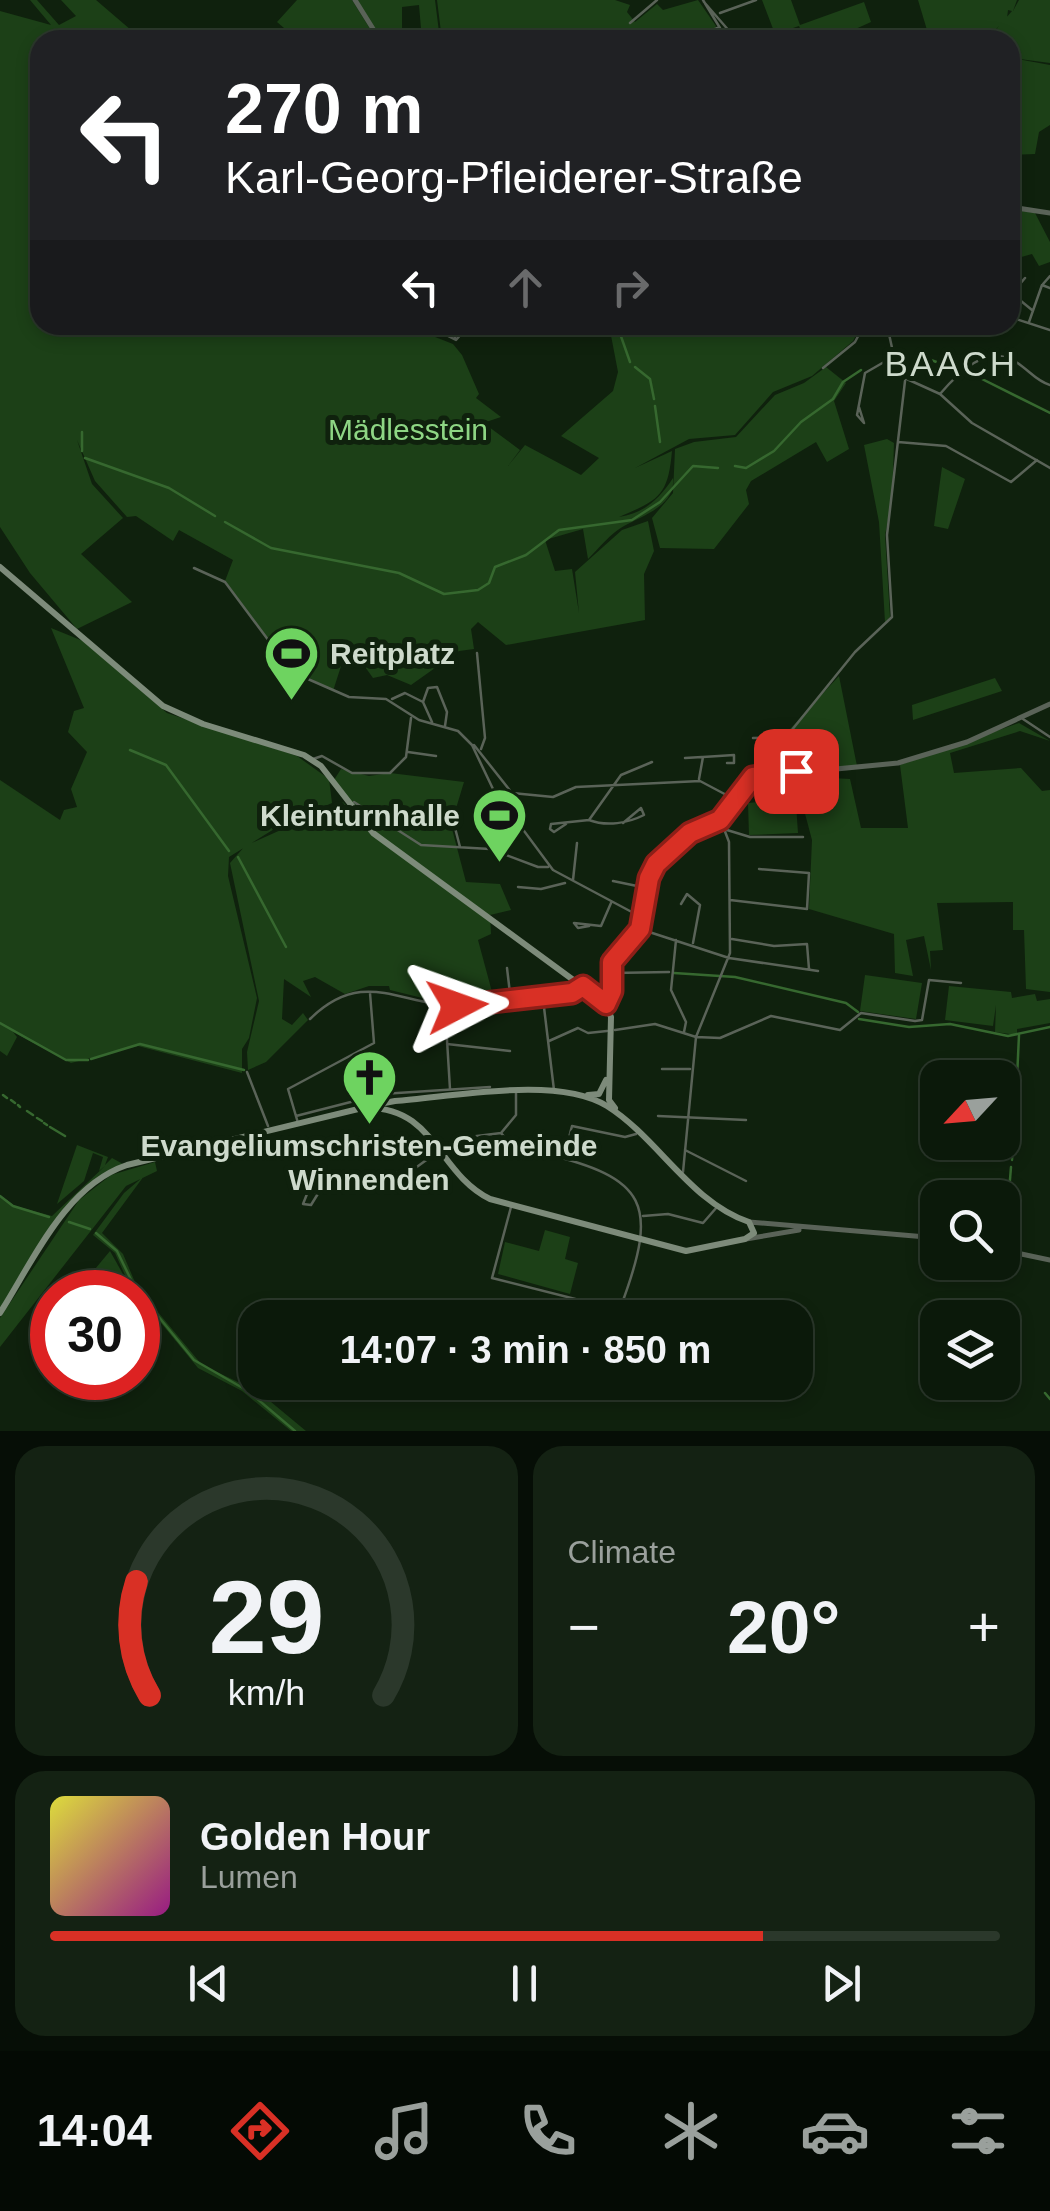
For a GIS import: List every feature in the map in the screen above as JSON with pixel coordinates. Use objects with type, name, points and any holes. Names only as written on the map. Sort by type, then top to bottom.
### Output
[{"type":"main road","points":[[0,567],[163,706],[312,759],[373,833],[606,1004],[611,1031],[609,1100],[637,1133],[682,1174],[718,1206],[750,1222],[754,1231],[746,1240],[686,1250],[511,1204],[472,1188],[412,1119],[389,1109],[364,1108]]},
{"type":"main road","points":[[0,1313],[70,1206],[87,1187],[127,1165],[364,1108],[516,1092],[599,1094],[608,1074]]},
{"type":"main road","points":[[579,1095],[601,1102],[625,1120]]},
{"type":"main road","points":[[412,1119],[412,1109],[427,1099]]},
{"type":"street","points":[[355,0],[374,30]]},
{"type":"street","points":[[630,23],[657,0]]},
{"type":"street","points":[[717,14],[756,0]]},
{"type":"street","points":[[703,1],[729,30]]},
{"type":"street","points":[[703,1],[720,30]]},
{"type":"street","points":[[713,30],[720,30]]},
{"type":"street","points":[[1020,208],[1050,213]]},
{"type":"street","points":[[1029,322],[1042,286],[1050,276]]},
{"type":"street","points":[[1020,283],[1025,278]]},
{"type":"street","points":[[1042,286],[1050,288]]},
{"type":"street","points":[[1020,300],[1032,310]]},
{"type":"street","points":[[1020,320],[1050,330]]},
{"type":"street","points":[[446,335],[456,340]]},
{"type":"street","points":[[456,335],[456,340]]},
{"type":"street","points":[[456,340],[460,335]]},
{"type":"street","points":[[823,368],[859,335]]},
{"type":"street","points":[[889,335],[892,358],[905,380],[940,394],[972,423],[1050,468]]},
{"type":"street","points":[[940,394],[966,368],[994,356],[1014,360],[1050,385]]},
{"type":"street","points":[[859,407],[867,369],[892,358]]},
{"type":"street","points":[[754,738],[787,736],[855,652],[892,617],[887,536],[905,380]]},
{"type":"street","points":[[896,442],[946,446],[1010,482],[1037,460]]},
{"type":"street","points":[[194,568],[225,582],[292,672],[348,698],[390,700],[404,693],[423,702]]},
{"type":"street","points":[[478,654],[485,738],[481,749]]},
{"type":"street","points":[[432,724],[423,702],[428,688],[437,686],[447,712],[445,726]]},
{"type":"street","points":[[481,692],[488,691]]},
{"type":"street","points":[[390,700],[412,716],[445,726],[481,749],[512,794],[521,797],[553,797],[576,787],[700,780],[734,799]]},
{"type":"street","points":[[606,1004],[612,991],[612,962],[640,929],[652,871],[684,838],[720,820],[753,777],[897,763],[967,742],[1050,704]]},
{"type":"street","points":[[312,759],[322,756],[352,773],[377,776],[400,766],[407,752],[412,716]]},
{"type":"street","points":[[1022,719],[1050,737]]},
{"type":"street","points":[[787,736],[796,771]]},
{"type":"street","points":[[472,745],[493,789],[550,866],[570,882],[644,918]]},
{"type":"street","points":[[407,752],[436,756]]},
{"type":"street","points":[[686,758],[725,756]]},
{"type":"street","points":[[700,780],[704,757]]},
{"type":"street","points":[[589,820],[621,775],[652,762]]},
{"type":"street","points":[[346,800],[378,815],[414,842],[490,849],[538,868],[550,866]]},
{"type":"street","points":[[566,824],[589,820],[623,822]]},
{"type":"street","points":[[682,1174],[696,1037],[729,958],[727,830],[720,820]]},
{"type":"street","points":[[454,824],[460,847]]},
{"type":"street","points":[[727,830],[750,837],[803,837]]},
{"type":"street","points":[[570,882],[577,842]]},
{"type":"street","points":[[634,914],[643,868],[652,871]]},
{"type":"street","points":[[730,900],[807,909],[809,873],[759,870]]},
{"type":"street","points":[[613,881],[638,886]]},
{"type":"street","points":[[518,887],[542,889],[570,882]]},
{"type":"street","points":[[681,904],[687,894],[700,905],[692,944]]},
{"type":"street","points":[[589,926],[601,926],[611,903]]},
{"type":"street","points":[[640,929],[729,958],[818,972]]},
{"type":"street","points":[[730,938],[774,946],[807,944],[810,971]]},
{"type":"street","points":[[677,939],[671,972],[672,996],[685,1019],[684,1032]]},
{"type":"street","points":[[507,968],[511,1002]]},
{"type":"street","points":[[611,974],[671,972]]},
{"type":"street","points":[[549,1041],[578,1028],[588,1033],[655,1024],[696,1037],[720,1038],[771,1016],[840,1030],[861,1013],[922,1020],[929,980],[961,983]]},
{"type":"street","points":[[310,1019],[336,1002],[370,992],[407,994],[445,1006],[511,1002],[572,993],[583,986]]},
{"type":"street","points":[[299,1125],[288,1088],[374,1042],[370,992]]},
{"type":"street","points":[[542,997],[554,1092]]},
{"type":"street","points":[[445,1006],[450,1091]]},
{"type":"street","points":[[447,1044],[510,1052]]},
{"type":"street","points":[[662,1068],[692,1069]]},
{"type":"street","points":[[246,1072],[270,1132]]},
{"type":"street","points":[[296,1116],[382,1094],[490,1087]]},
{"type":"street","points":[[319,1192],[414,1168],[461,1138],[501,1133],[516,1115],[516,1092]]},
{"type":"street","points":[[658,1116],[746,1120]]},
{"type":"street","points":[[564,1158],[572,1126],[625,1137],[637,1133]]},
{"type":"street","points":[[501,1133],[516,1146],[616,1176],[634,1196],[642,1216],[640,1239],[617,1309],[494,1278],[511,1204]]},
{"type":"street","points":[[684,1150],[746,1181]]},
{"type":"street","points":[[642,1216],[668,1214],[703,1222],[718,1206]]},
{"type":"street","points":[[750,1222],[920,1237]]},
{"type":"street","points":[[746,1240],[812,1228]]},
{"type":"street","points":[[1020,1254],[1050,1260]]},
{"type":"green space","name":"Mädlesstein","points":[[30,0],[37,0],[59,25],[76,16],[61,0],[96,0],[131,30],[30,30],[30,335],[430,335],[453,344],[479,394],[476,398],[501,417],[477,425],[478,429],[489,427],[520,450],[508,466],[525,445],[581,475],[599,458],[561,436],[613,391],[618,372],[611,335],[856,335],[812,376],[773,392],[735,435],[689,439],[635,468],[672,451],[668,478],[659,494],[619,517],[650,504],[662,492],[673,478],[669,495],[657,508],[614,533],[588,559],[583,529],[545,540],[555,571],[572,569],[579,613],[575,572],[622,530],[648,521],[654,551],[644,574],[645,620],[506,645],[478,622],[471,629],[474,649],[459,651],[411,685],[387,675],[373,678],[363,664],[343,660],[333,691],[288,666],[225,581],[233,560],[179,530],[173,541],[136,516],[127,517],[95,481],[77,440],[92,484],[123,518],[81,554],[132,602],[77,629],[30,573],[0,527],[0,11],[51,25]]},
{"type":"green space","points":[[297,0],[352,0],[371,30],[286,30],[277,22]]},
{"type":"green space","points":[[357,0],[435,0],[439,30],[421,30],[419,5],[402,7],[402,30],[376,30]]},
{"type":"green space","points":[[437,0],[615,0],[630,5],[627,12],[635,22],[657,4],[663,10],[698,0],[716,26],[714,30],[441,30]]},
{"type":"green space","points":[[762,0],[791,0],[800,25],[864,2],[871,22],[853,30],[801,30],[799,26],[773,30]]},
{"type":"green space","points":[[918,0],[1017,0],[1013,11],[1019,0],[1050,0],[1050,63],[1020,59],[1020,30],[996,30],[1000,25],[995,30],[927,30]]},
{"type":"green space","points":[[1020,59],[1050,65],[1050,125],[1039,132],[1035,154],[1020,155]]},
{"type":"green space","points":[[1020,211],[1035,213],[1050,242],[1050,262],[1039,266],[1032,254],[1020,257]]},
{"type":"green space","points":[[826,367],[846,383],[834,401],[849,449],[827,462],[816,442],[751,481],[746,490],[749,504],[714,549],[660,548],[652,518],[673,493],[675,449],[694,442],[736,437],[775,395],[804,383]]},
{"type":"green space","points":[[887,439],[894,443],[892,499],[885,535],[890,617],[885,622],[879,522],[864,445]]},
{"type":"green space","points":[[942,467],[965,479],[948,529],[934,526]]},
{"type":"green space","points":[[51,628],[83,641],[167,713],[297,756],[329,779],[332,803],[279,826],[229,857],[228,876],[257,998],[249,1038],[242,1049],[242,1073],[138,1046],[71,1063],[13,1032],[17,1037],[7,1056],[0,1051],[0,780],[60,820],[64,810],[77,807],[71,789],[87,752],[68,732],[74,711],[84,708]]},
{"type":"green space","points":[[839,676],[857,766],[801,768],[790,729]]},
{"type":"green space","points":[[995,678],[1002,691],[913,720],[912,705]]},
{"type":"green space","points":[[1019,723],[1050,741],[1020,731],[950,753],[954,773],[1021,768],[1042,791],[1050,790],[1050,992],[1026,989],[1024,930],[1013,930],[1013,902],[937,903],[943,950],[930,951],[931,970],[924,936],[906,940],[913,976],[895,973],[894,934],[809,909],[812,840],[795,776],[850,779],[861,828],[908,828],[900,765]]},
{"type":"green space","points":[[341,769],[369,776],[390,773],[464,782],[451,825],[466,882],[500,884],[511,910],[490,915],[491,934],[478,940],[495,1003],[447,1004],[390,990],[389,986],[369,986],[345,994],[315,977],[303,981],[311,997],[284,979],[282,1019],[292,1025],[303,1013],[308,1020],[266,1062],[248,1070],[247,1052],[259,1001],[230,863],[245,846],[343,802],[373,833],[334,780]]},
{"type":"green space","points":[[748,803],[796,804],[798,833],[749,835]]},
{"type":"green space","points":[[865,975],[922,983],[916,1019],[860,1011]]},
{"type":"green space","points":[[949,986],[1011,992],[1012,998],[1035,994],[1037,1001],[1050,999],[1050,1023],[1017,1029],[1017,1035],[995,1032],[996,1005],[993,1026],[945,1020]]},
{"type":"green space","points":[[77,1145],[108,1157],[105,1165],[112,1158],[123,1164],[83,1190],[66,1207],[0,1309],[0,1195],[15,1206],[52,1216],[105,1166],[99,1171],[103,1157],[93,1153],[84,1181],[57,1204]]},
{"type":"green space","points":[[155,1162],[157,1171],[126,1186],[60,1270],[32,1270],[79,1200],[111,1175]]},
{"type":"green space","points":[[144,1176],[102,1233],[123,1254],[130,1270],[123,1270],[115,1253],[93,1235],[124,1193]]},
{"type":"green space","points":[[545,1230],[570,1237],[565,1259],[578,1263],[570,1294],[498,1274],[505,1242],[539,1251]]},
{"type":"green space","points":[[110,1251],[121,1270],[94,1270]]},
{"type":"green space","points":[[30,1273],[30,1309],[0,1347],[0,1318]]},
{"type":"green space","points":[[160,1315],[202,1365],[238,1382],[238,1389],[198,1368],[160,1322]]},
{"type":"green space","points":[[253,1400],[269,1400],[306,1431],[291,1431]]},
{"type":"waterway","points":[[621,335],[630,362]]},
{"type":"waterway","points":[[917,355],[956,369]]},
{"type":"waterway","points":[[635,367],[650,379],[654,399]]},
{"type":"waterway","points":[[735,466],[746,468],[774,451],[801,422],[833,399],[843,382],[861,370]]},
{"type":"waterway","points":[[970,373],[1050,413]]},
{"type":"waterway","points":[[655,406],[660,442]]},
{"type":"waterway","points":[[82,432],[82,451]]},
{"type":"waterway","points":[[85,458],[169,488],[215,516]]},
{"type":"waterway","points":[[225,522],[271,548],[399,573],[444,594],[478,590],[489,583],[495,567],[526,555],[559,530],[632,520],[660,502],[693,466],[718,468]]},
{"type":"waterway","points":[[130,750],[166,765],[229,851]]},
{"type":"waterway","points":[[238,857],[286,947]]},
{"type":"waterway","points":[[674,973],[735,977],[846,1003],[858,1012]]},
{"type":"waterway","points":[[859,1019],[909,1027],[950,1024],[1008,1036],[1050,1027]]},
{"type":"waterway","points":[[0,1023],[66,1060],[88,1060]]},
{"type":"waterway","points":[[1018,1060],[1019,1035]]},
{"type":"waterway","points":[[91,1059],[140,1044],[244,1070]]},
{"type":"waterway","points":[[3,1095],[7,1098]]},
{"type":"waterway","points":[[11,1100],[15,1103]]},
{"type":"waterway","points":[[27,1111],[33,1115]]},
{"type":"waterway","points":[[37,1118],[42,1121]]},
{"type":"waterway","points":[[50,1127],[65,1136]]},
{"type":"waterway","points":[[1010,1180],[1011,1167]]},
{"type":"waterway","points":[[0,1196],[13,1206],[49,1217]]},
{"type":"waterway","points":[[69,1222],[90,1229]]},
{"type":"waterway","points":[[96,1233],[117,1251],[135,1288],[194,1360],[248,1391],[295,1431]]},
{"type":"waterway","points":[[1045,1393],[1050,1399]]},
{"type":"place","name":"Reitplatz","points":[[291,702]]},
{"type":"place","name":"Kleinturnhalle","points":[[499,864]]},
{"type":"place","name":"Evangeliumschristen-Gemeinde Winnenden","points":[[369,1126]]},
{"type":"district","name":"BAACH","points":[[951,363]]},
{"type":"route","points":[[457,1006],[484,1006],[572,993],[583,986],[606,1004],[612,991],[612,962],[640,929],[649,878],[656,864],[690,833],[720,820],[740,789],[753,777],[796,771]]}]
